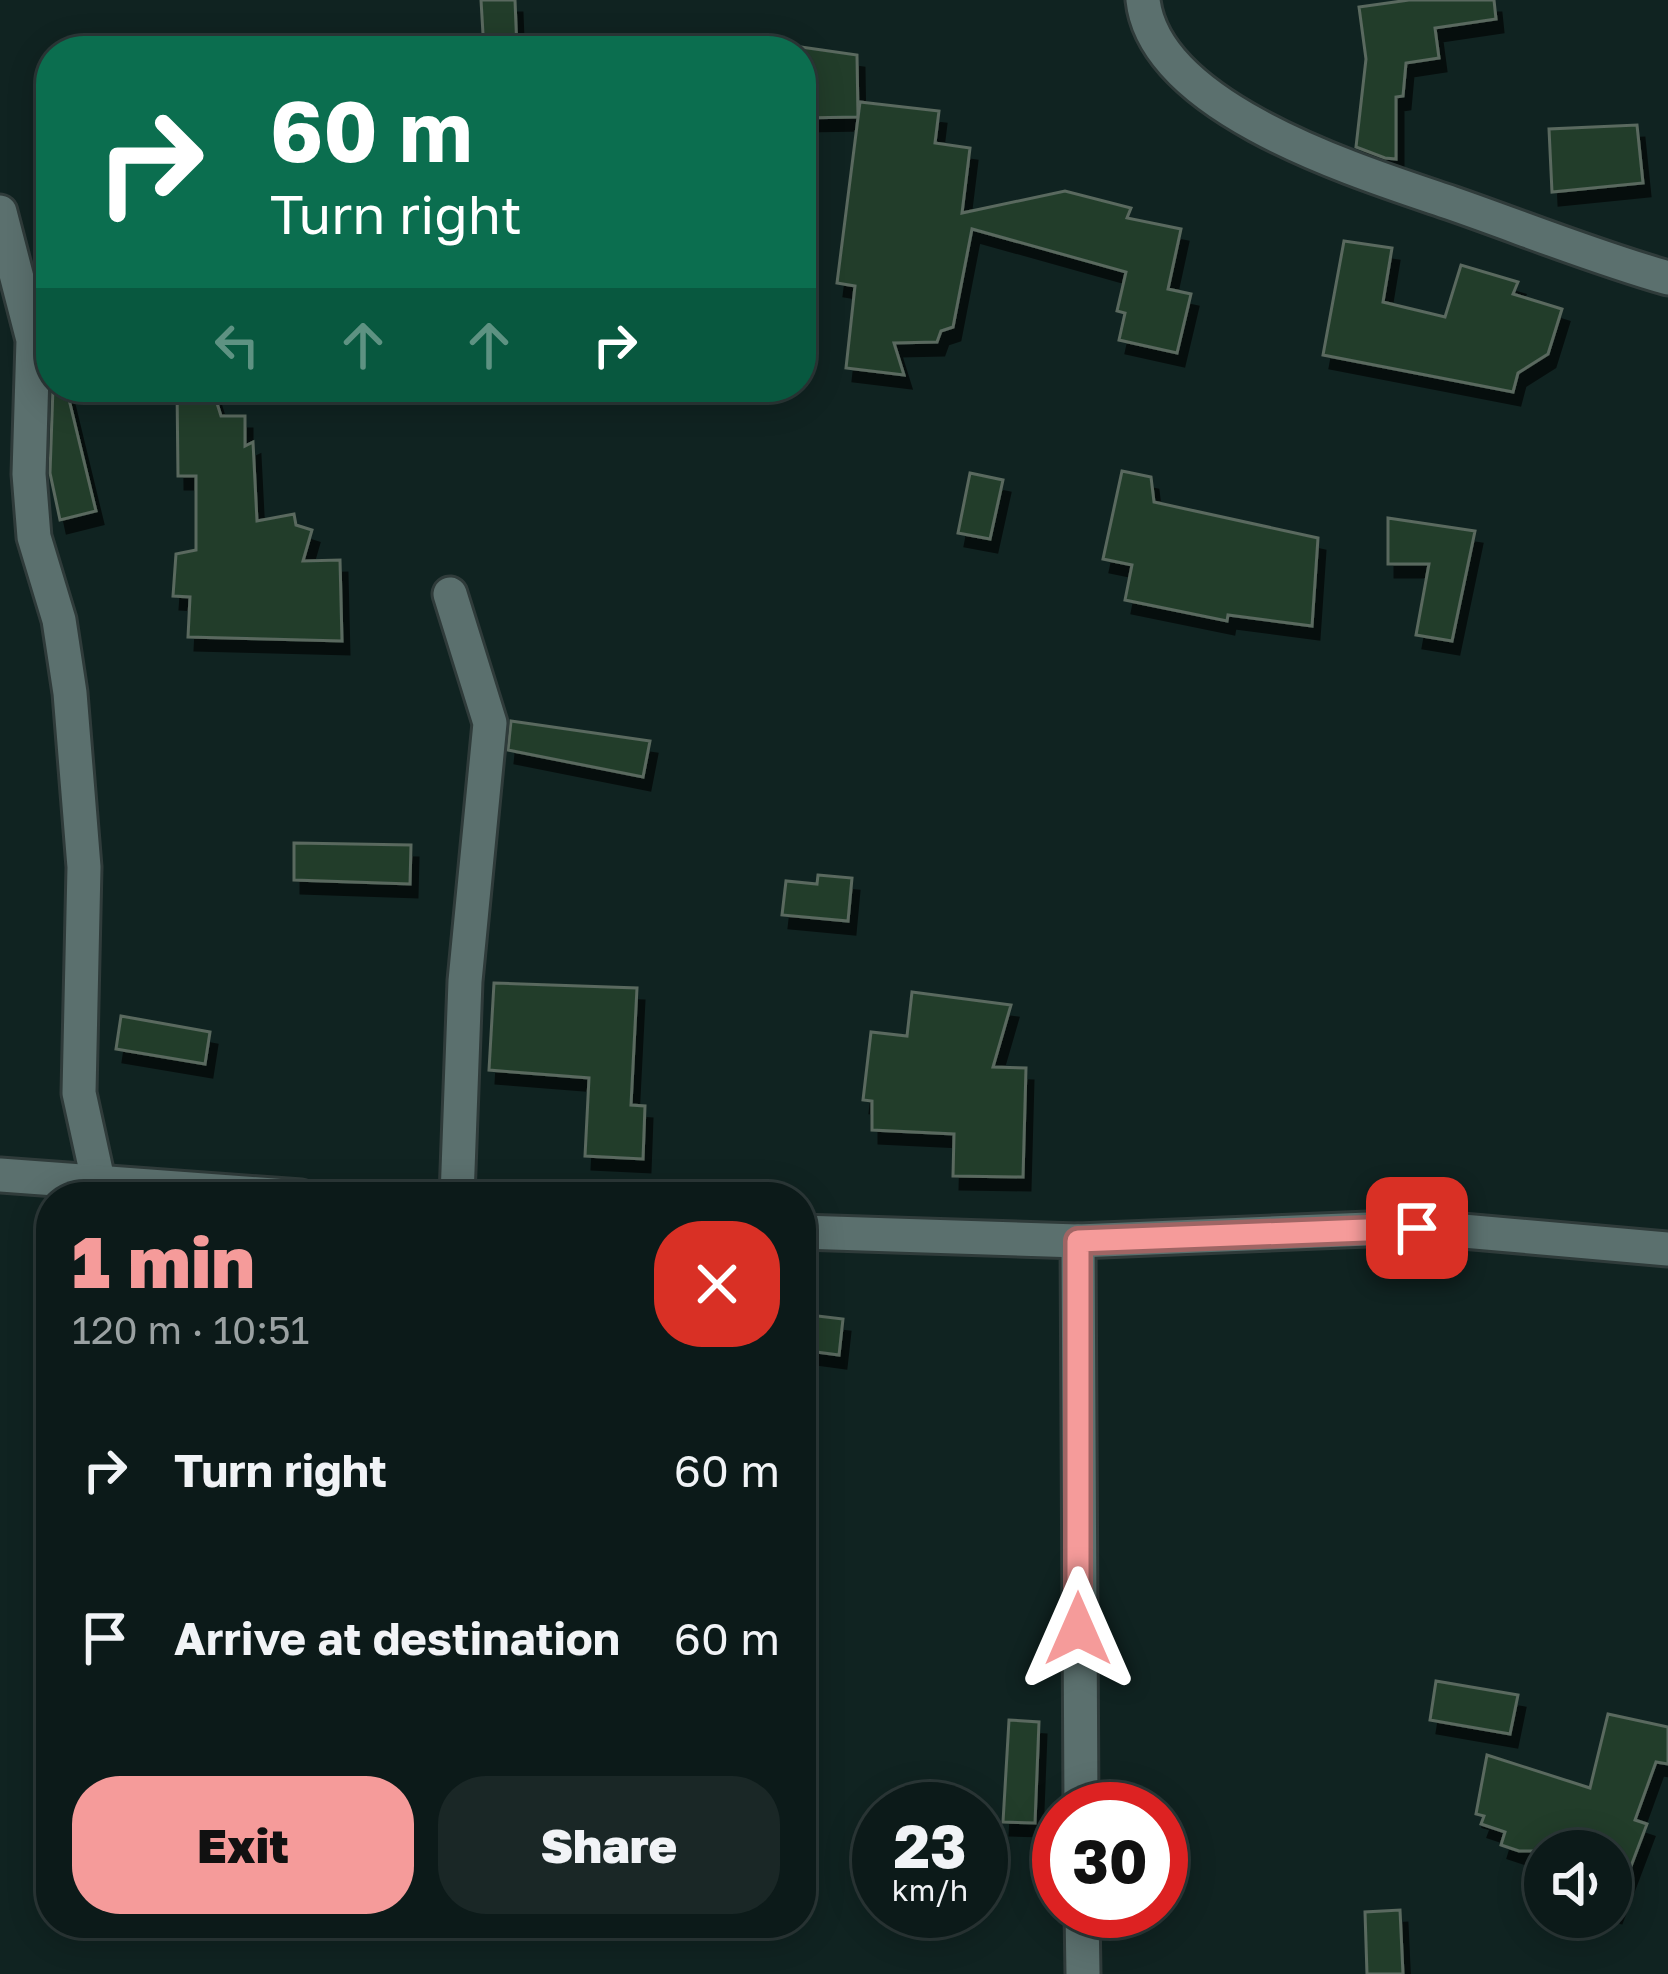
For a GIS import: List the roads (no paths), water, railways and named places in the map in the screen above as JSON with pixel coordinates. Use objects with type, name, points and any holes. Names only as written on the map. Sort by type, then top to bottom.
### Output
[{"type":"street","points":[[1143,0],[1145,18],[1169,61],[1314,158],[1668,278]]},
{"type":"street","points":[[0,212],[33,340],[29,474],[34,537],[59,620],[70,693],[84,867],[80,1093],[82,1123],[98,1180]]},
{"type":"street","points":[[450,593],[490,723],[465,982],[458,1182]]},
{"type":"street","points":[[0,1175],[122,1182]]},
{"type":"street","points":[[816,1232],[1078,1241],[1417,1228],[1668,1249]]},
{"type":"street","points":[[1078,1241],[1081,1782]]},
{"type":"street","points":[[1082,1938],[1083,1974]]}]
